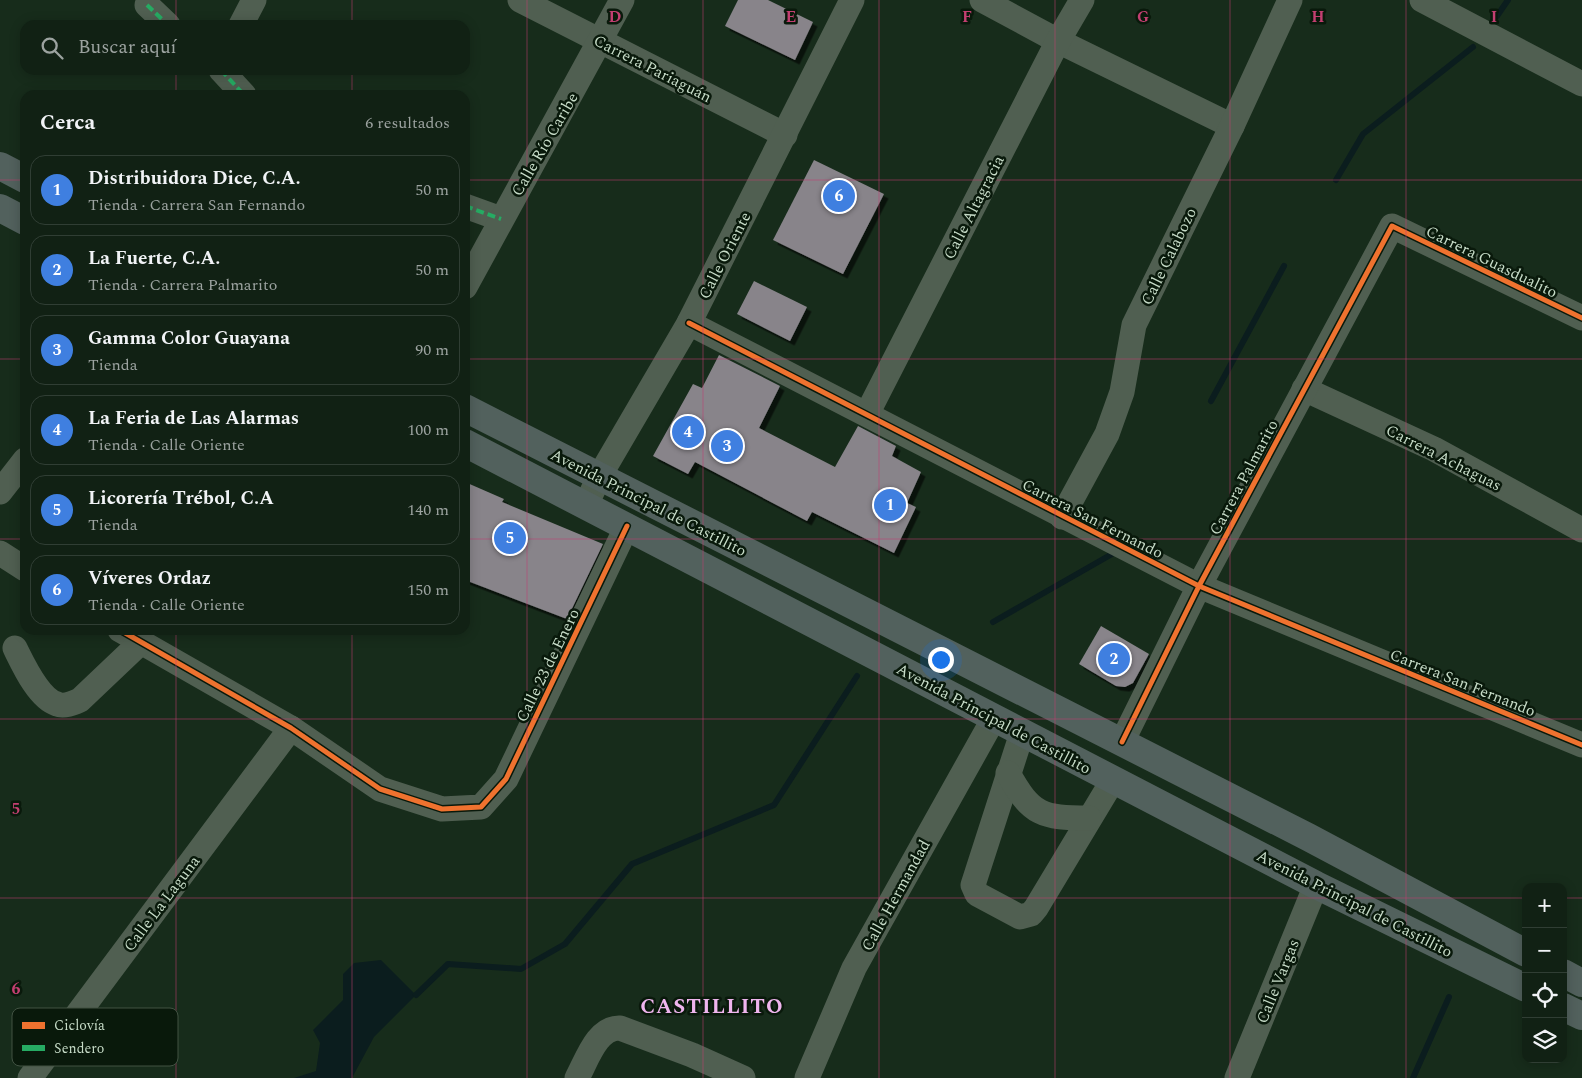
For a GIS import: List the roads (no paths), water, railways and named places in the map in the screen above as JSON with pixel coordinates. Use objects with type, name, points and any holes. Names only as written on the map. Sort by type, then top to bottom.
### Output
[{"type":"main road","points":[[0,166],[20,176]]},
{"type":"main road","points":[[0,208],[20,218]]},
{"type":"main road","name":"Avenida Principal de Castillito","points":[[470,411],[1308,837],[1522,951]]},
{"type":"main road","name":"Avenida Principal de Castillito","points":[[470,446],[1316,885],[1522,986]]},
{"type":"main road","points":[[1567,975],[1582,983]]},
{"type":"main road","points":[[1567,1009],[1582,1016]]},
{"type":"street","points":[[244,20],[254,0]]},
{"type":"street","name":"Carrera Pariaguán","points":[[520,0],[785,136]]},
{"type":"street","name":"Calle Río Caribe","points":[[470,278],[501,219],[602,42],[622,0]]},
{"type":"street","name":"Calle Oriente","points":[[586,505],[599,477],[688,323],[785,136],[852,0]]},
{"type":"street","points":[[982,0],[1058,41],[1232,126]]},
{"type":"street","name":"Calle Altagracia","points":[[867,414],[1058,41],[1082,0]]},
{"type":"street","name":"Calle Calabozo","points":[[1062,517],[1107,434],[1122,392],[1134,325],[1232,126],[1290,0]]},
{"type":"street","points":[[1422,0],[1582,84]]},
{"type":"street","points":[[146,5],[162,20]]},
{"type":"street","points":[[226,75],[239,90]]},
{"type":"street","points":[[470,208],[501,219]]},
{"type":"street","name":"Carrera Guasdualito","points":[[1392,226],[1582,318]]},
{"type":"street","name":"Carrera Palmarito","points":[[1122,742],[1199,586],[1392,226]]},
{"type":"street","name":"Carrera San Fernando","points":[[688,323],[1199,586],[1582,744]]},
{"type":"street","name":"Carrera Achaguas","points":[[1304,389],[1434,449],[1582,530]]},
{"type":"street","points":[[0,492],[20,466]]},
{"type":"street","name":"Calle 23 de Enero","points":[[291,728],[380,790],[442,809],[481,807],[506,779],[627,526]]},
{"type":"street","points":[[0,553],[20,566]]},
{"type":"street","points":[[15,648],[37,686],[56,704],[66,705],[80,700],[130,636],[291,728]]},
{"type":"street","name":"Calle Hermandad","points":[[807,1078],[854,968],[994,718]]},
{"type":"street","name":"Calle La Laguna","points":[[82,1008],[291,728]]},
{"type":"street","points":[[1022,733],[974,877],[973,885],[977,894],[1020,917],[1031,914],[1113,780]]},
{"type":"street","points":[[1008,773],[1022,799],[1041,814],[1089,818]]},
{"type":"street","name":"Calle Vargas","points":[[1238,1078],[1316,885]]},
{"type":"street","points":[[576,1078],[603,1032],[611,1027],[620,1028],[665,1045],[743,1078]]},
{"type":"street","name":"Calle La Laguna","points":[[30,1078],[39,1066]]},
{"type":"waterway","points":[[1497,16],[1508,0]]},
{"type":"waterway","points":[[1336,180],[1363,134],[1473,47]]},
{"type":"waterway","points":[[1211,401],[1284,266]]},
{"type":"waterway","points":[[993,622],[1112,554]]},
{"type":"waterway","points":[[416,995],[448,964],[521,969],[565,944],[632,864],[774,805],[857,676]]},
{"type":"waterway","points":[[1413,1078],[1449,997]]},
{"type":"place","name":"Víveres Ordaz","points":[[839,196]]},
{"type":"place","name":"La Feria de Las Alarmas","points":[[688,432]]},
{"type":"place","name":"Gamma Color Guayana","points":[[727,446]]},
{"type":"place","name":"Distribuidora Dice, C.A.","points":[[890,505]]},
{"type":"place","name":"Licorería Trébol, C.A","points":[[510,538]]},
{"type":"place","name":"La Fuerte, C.A.","points":[[1114,659]]},
{"type":"district","name":"CASTILLITO","points":[[712,1006]]}]
